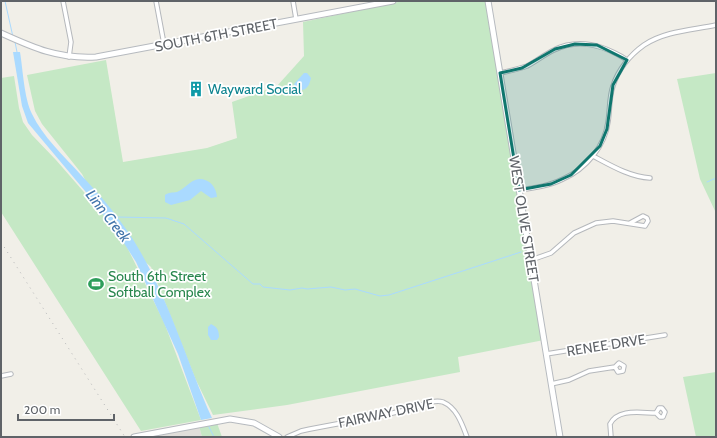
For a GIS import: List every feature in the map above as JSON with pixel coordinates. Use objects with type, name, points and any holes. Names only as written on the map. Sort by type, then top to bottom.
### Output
[{"type":"street","points":[[63,1],[71,42],[69,57]]},
{"type":"street","points":[[156,1],[164,44]]},
{"type":"street","points":[[293,1],[296,19]]},
{"type":"street","name":"SOUTH 6TH STREET","points":[[1,33],[38,50],[69,57],[96,57],[393,1]]},
{"type":"street","name":"WEST OLIVE STREET","points":[[488,1],[560,437]]},
{"type":"street","points":[[519,190],[551,184],[563,180],[582,167],[593,156],[600,146],[607,129],[613,85],[627,60],[643,46],[658,37],[716,25]]},
{"type":"street","points":[[500,73],[522,68],[555,49],[575,44],[597,45],[614,51],[627,60]]},
{"type":"street","points":[[593,156],[643,178],[650,178]]},
{"type":"street","points":[[531,260],[551,253],[574,234],[596,222],[605,221],[630,223],[645,226],[648,221],[647,218],[643,216],[630,223]]},
{"type":"street","name":"RENEE DRVE","points":[[546,354],[665,335]]},
{"type":"street","points":[[551,384],[569,380],[589,371],[615,367]]},
{"type":"street","points":[[1,376],[11,374]]},
{"type":"street","name":"FAIRWAY DRIVE","points":[[287,437],[301,431],[405,410],[433,402],[441,402],[449,405],[456,413],[467,437]]},
{"type":"street","points":[[611,437],[610,424],[616,417],[631,412],[656,413]]},
{"type":"street","points":[[134,437],[230,419],[247,421],[261,425],[278,437]]},
{"type":"highlighted area","points":[[575,44],[597,45],[627,60],[613,85],[607,129],[600,146],[571,175],[551,184],[519,190],[500,73],[522,68],[555,49]]},
{"type":"shaded area","points":[[199,426],[202,437],[150,437],[149,435]]},
{"type":"green space","points":[[403,1],[488,1],[544,340],[458,357],[460,372],[287,405],[213,415],[195,378],[151,267],[126,245],[164,322],[201,420],[141,431],[1,212],[1,78],[14,76],[19,108],[23,122],[32,135],[103,214],[82,174],[42,124],[35,111],[27,75],[106,60],[123,162],[207,148],[237,138],[232,102],[277,86],[304,56],[303,22]]},
{"type":"green space","points":[[716,73],[716,213],[700,179],[677,79]]},
{"type":"green space","points":[[716,372],[716,437],[696,437],[683,377]]},
{"type":"green space","points":[[217,423],[222,437],[202,437],[199,426]]},
{"type":"water","points":[[13,52],[20,52],[27,100],[32,114],[42,131],[116,215],[146,262],[167,306],[212,418],[201,420],[178,354],[136,262],[120,237],[85,191],[28,123],[22,106]]},
{"type":"water","points":[[304,73],[307,73],[311,78],[309,84],[305,89],[297,90],[294,84]]},
{"type":"water","points":[[199,179],[206,180],[212,184],[217,197],[211,198],[201,191],[190,200],[171,205],[165,202],[165,195],[177,192],[193,181]]},
{"type":"water","points":[[211,324],[218,331],[219,337],[217,340],[211,340],[208,335],[208,327]]},
{"type":"waterway","name":"Linn Creek","points":[[5,1],[13,37]]},
{"type":"waterway","name":"Linn Creek","points":[[15,42],[17,52]]},
{"type":"waterway","points":[[707,182],[716,178]]},
{"type":"waterway","points":[[116,217],[166,218],[184,224],[253,284],[260,284],[263,287],[290,290],[331,287],[345,290],[355,289],[380,296],[389,295],[521,252]]},
{"type":"waterway","name":"Linn Creek","points":[[208,425],[214,437]]},
{"type":"railway","points":[[1,242],[125,437]]},
{"type":"place","name":"Wayward Social","points":[[196,89]]},
{"type":"place","name":"South 6th Street Softball Complex","points":[[96,284]]}]
